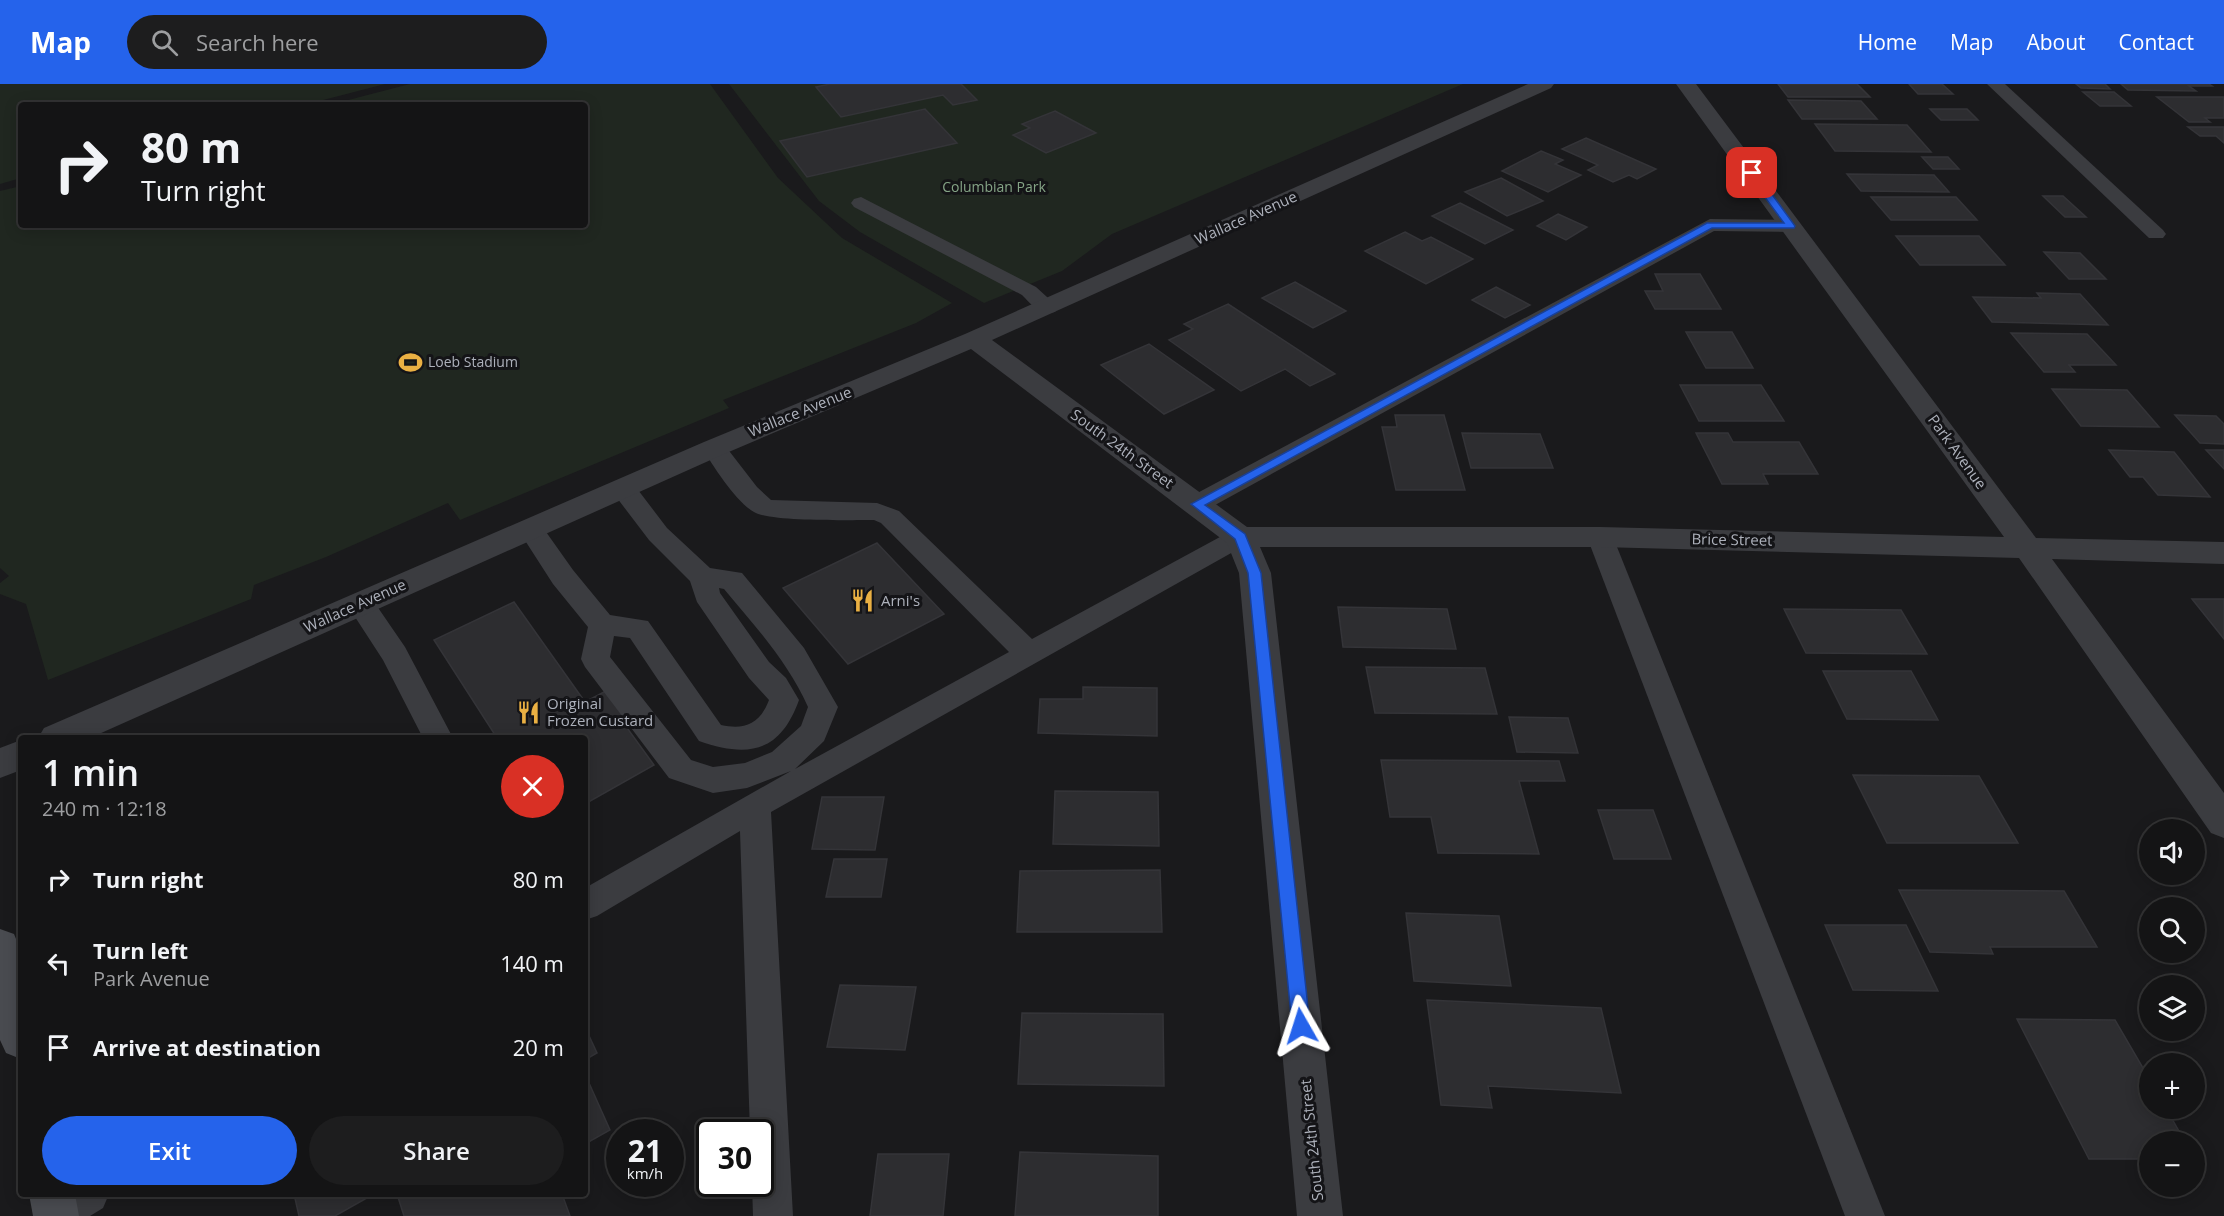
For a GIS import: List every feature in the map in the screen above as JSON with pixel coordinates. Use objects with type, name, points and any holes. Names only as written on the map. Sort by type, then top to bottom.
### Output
[{"type":"main road","points":[[0,947],[18,1026]]},
{"type":"street","name":"Wallace Avenue","points":[[63,735],[714,447],[974,339],[1544,84]]},
{"type":"street","name":"Park Avenue","points":[[1686,84],[2027,547],[2224,822]]},
{"type":"street","name":"South 24th Street","points":[[974,339],[1240,537],[1255,573],[1320,1216]]},
{"type":"street","name":"Brice Street","points":[[1240,537],[1600,537],[2224,553]]},
{"type":"street","points":[[0,764],[18,755]]},
{"type":"lane","points":[[1995,84],[2156,234]]},
{"type":"lane","points":[[861,203],[1029,291],[1047,306]]},
{"type":"lane","points":[[1197,504],[1710,225],[1791,226]]},
{"type":"lane","points":[[714,447],[747,493],[764,507],[778,510],[877,512],[890,517],[1029,654]]},
{"type":"lane","points":[[530,528],[563,577],[602,625],[638,628],[710,733],[722,738],[739,740],[756,736],[770,728],[780,713],[784,700],[776,686],[759,670],[707,595],[703,577],[658,534],[623,488]]},
{"type":"lane","points":[[588,903],[755,806],[1240,537]]},
{"type":"lane","points":[[1600,537],[1865,1216]]},
{"type":"lane","points":[[602,625],[595,659],[680,769],[713,780],[747,775],[783,761],[813,733],[823,707],[813,682],[732,580],[703,577]]},
{"type":"lane","points":[[360,603],[395,655],[436,735]]},
{"type":"lane","points":[[755,806],[773,1216]]},
{"type":"green space","points":[[0,84],[385,84],[316,102],[18,102],[18,179],[0,184]]},
{"type":"green space","name":"Loeb Stadium","points":[[410,84],[710,84],[778,178],[842,238],[952,303],[916,323],[723,400],[729,408],[460,520],[448,503],[326,557],[254,585],[251,599],[48,680],[26,604],[0,594],[0,583],[9,576],[0,568],[0,191],[18,187],[18,228],[588,228],[588,102],[341,102]]},
{"type":"green space","name":"Columbian Park","points":[[729,84],[1463,84],[1112,234],[1062,271],[984,303],[860,232],[819,201]]},
{"type":"building","points":[[830,84],[961,84],[977,100],[953,105],[943,95],[841,117],[816,87]]},
{"type":"building","points":[[1778,84],[1857,84],[1870,97],[1788,97]]},
{"type":"building","points":[[1909,84],[1942,84],[1953,94],[1918,94]]},
{"type":"building","points":[[2076,84],[2105,84],[2110,89],[2081,88]]},
{"type":"building","points":[[2121,84],[2209,84],[2212,86],[2189,86],[2196,91],[2128,90]]},
{"type":"building","points":[[2083,92],[2114,92],[2131,106],[2100,106]]},
{"type":"building","points":[[2157,97],[2224,97],[2224,118],[2205,118],[2210,122],[2189,122]]},
{"type":"building","points":[[1788,100],[1861,101],[1877,119],[1802,119]]},
{"type":"building","points":[[925,109],[957,143],[807,177],[780,141]]},
{"type":"building","points":[[1930,109],[1967,109],[1978,120],[1941,120]]},
{"type":"building","points":[[1055,111],[1096,133],[1046,153],[1013,135],[1030,128],[1022,124]]},
{"type":"building","points":[[1815,124],[1907,125],[1931,152],[1835,151]]},
{"type":"building","points":[[2188,127],[2224,127],[2224,143],[2216,136],[2200,136]]},
{"type":"building","points":[[1586,138],[1656,169],[1637,179],[1629,175],[1613,182],[1588,170],[1598,165],[1562,149]]},
{"type":"building","points":[[1541,151],[1563,160],[1555,164],[1581,175],[1548,192],[1502,171]]},
{"type":"building","points":[[1922,157],[1948,157],[1959,169],[1933,169]]},
{"type":"building","points":[[1847,174],[1934,175],[1949,192],[1861,191]]},
{"type":"building","points":[[1501,178],[1543,201],[1507,216],[1465,192]]},
{"type":"building","points":[[2043,196],[2063,196],[2086,217],[2065,217]]},
{"type":"building","points":[[1871,197],[1956,197],[1977,220],[1891,220]]},
{"type":"building","points":[[1460,203],[1513,230],[1485,244],[1432,216]]},
{"type":"building","points":[[1558,214],[1587,227],[1566,240],[1537,226]]},
{"type":"building","points":[[1405,232],[1422,241],[1431,237],[1473,259],[1426,284],[1365,251]]},
{"type":"building","points":[[1896,236],[1979,236],[2005,265],[1920,265]]},
{"type":"building","points":[[2044,252],[2080,253],[2106,279],[2069,279]]},
{"type":"building","points":[[1655,274],[1700,274],[1721,309],[1655,309],[1645,291],[1663,291]]},
{"type":"building","points":[[1295,282],[1346,311],[1313,328],[1262,298]]},
{"type":"building","points":[[1496,287],[1530,305],[1505,318],[1472,300]]},
{"type":"building","points":[[2037,293],[2080,294],[2108,325],[1992,322],[1973,297],[2041,298]]},
{"type":"building","points":[[1228,304],[1335,374],[1310,386],[1285,369],[1241,391],[1169,340],[1193,329],[1184,324]]},
{"type":"building","points":[[1686,332],[1732,332],[1753,368],[1706,368]]},
{"type":"building","points":[[2011,333],[2087,334],[2116,365],[2069,365],[2075,372],[2044,372]]},
{"type":"building","points":[[1149,344],[1214,390],[1164,414],[1101,365]]},
{"type":"building","points":[[1680,385],[1761,385],[1784,421],[1699,421]]},
{"type":"building","points":[[2052,389],[2127,390],[2159,427],[2081,426]]},
{"type":"building","points":[[1395,415],[1444,415],[1465,490],[1396,490],[1382,427],[1397,427]]},
{"type":"building","points":[[2175,415],[2216,416],[2224,424],[2224,444],[2200,443]]},
{"type":"building","points":[[1462,433],[1540,434],[1553,468],[1471,468]]},
{"type":"building","points":[[1696,433],[1728,433],[1733,442],[1799,442],[1818,474],[1763,474],[1768,484],[1722,484]]},
{"type":"building","points":[[2109,450],[2174,452],[2210,497],[2158,495],[2143,477],[2130,477]]},
{"type":"building","points":[[2206,450],[2224,450],[2224,469]]},
{"type":"building","name":"Arni's","points":[[877,543],[944,614],[848,664],[783,588]]},
{"type":"building","points":[[2192,599],[2224,599],[2224,639]]},
{"type":"building","points":[[514,602],[585,702],[625,681],[645,709],[622,721],[654,765],[588,802],[588,735],[495,735],[434,640]]},
{"type":"building","points":[[1338,607],[1447,609],[1456,649],[1343,647]]},
{"type":"building","points":[[1784,609],[1901,610],[1927,654],[1806,653]]},
{"type":"building","points":[[1366,667],[1485,668],[1497,714],[1375,713]]},
{"type":"building","points":[[1823,671],[1911,671],[1938,720],[1847,719]]},
{"type":"building","points":[[1083,687],[1157,688],[1157,736],[1038,733],[1040,699],[1083,699]]},
{"type":"building","points":[[1509,717],[1568,718],[1578,753],[1517,752]]},
{"type":"building","points":[[1381,760],[1559,761],[1565,781],[1519,781],[1539,854],[1438,853],[1431,817],[1390,817]]},
{"type":"building","points":[[1853,775],[1979,776],[2018,843],[1887,843]]},
{"type":"building","points":[[1055,791],[1158,792],[1159,846],[1053,844]]},
{"type":"building","points":[[822,797],[884,797],[875,850],[812,849]]},
{"type":"building","points":[[1598,810],[1653,810],[1671,859],[1614,859]]},
{"type":"building","points":[[834,859],[887,859],[881,897],[826,897]]},
{"type":"building","points":[[1160,870],[1162,932],[1017,932],[1020,871]]},
{"type":"building","points":[[1899,890],[2064,891],[2097,947],[1990,947],[1993,954],[1930,952]]},
{"type":"building","points":[[1406,913],[1499,916],[1511,986],[1414,981]]},
{"type":"building","points":[[1825,925],[1906,925],[1938,991],[1853,990]]},
{"type":"building","points":[[840,985],[916,987],[905,1050],[827,1047]]},
{"type":"building","points":[[1427,1000],[1601,1008],[1621,1093],[1488,1086],[1492,1108],[1441,1105]]},
{"type":"building","points":[[1022,1013],[1163,1014],[1164,1086],[1018,1084]]},
{"type":"building","points":[[2017,1019],[2115,1020],[2139,1061],[2139,1119],[2172,1119],[2179,1131],[2139,1131],[2139,1159],[2089,1159]]},
{"type":"building","points":[[588,1034],[597,1053],[588,1058]]},
{"type":"building","points":[[588,1081],[606,1121],[606,1132],[588,1142]]},
{"type":"building","points":[[1020,1152],[1158,1156],[1158,1216],[1015,1216]]},
{"type":"building","points":[[878,1154],[949,1154],[943,1216],[870,1216]]},
{"type":"building","points":[[295,1197],[369,1197],[335,1216],[299,1216]]},
{"type":"building","points":[[398,1197],[563,1197],[570,1216],[404,1216]]},
{"type":"place","name":"Loeb Stadium","points":[[410,362]]},
{"type":"place","name":"Arni's","points":[[863,601]]},
{"type":"place","name":"Original Frozen Custard","points":[[529,713]]},
{"type":"route","points":[[1301,1026],[1255,573],[1240,537],[1197,504],[1710,225],[1791,226],[1752,173]]}]
